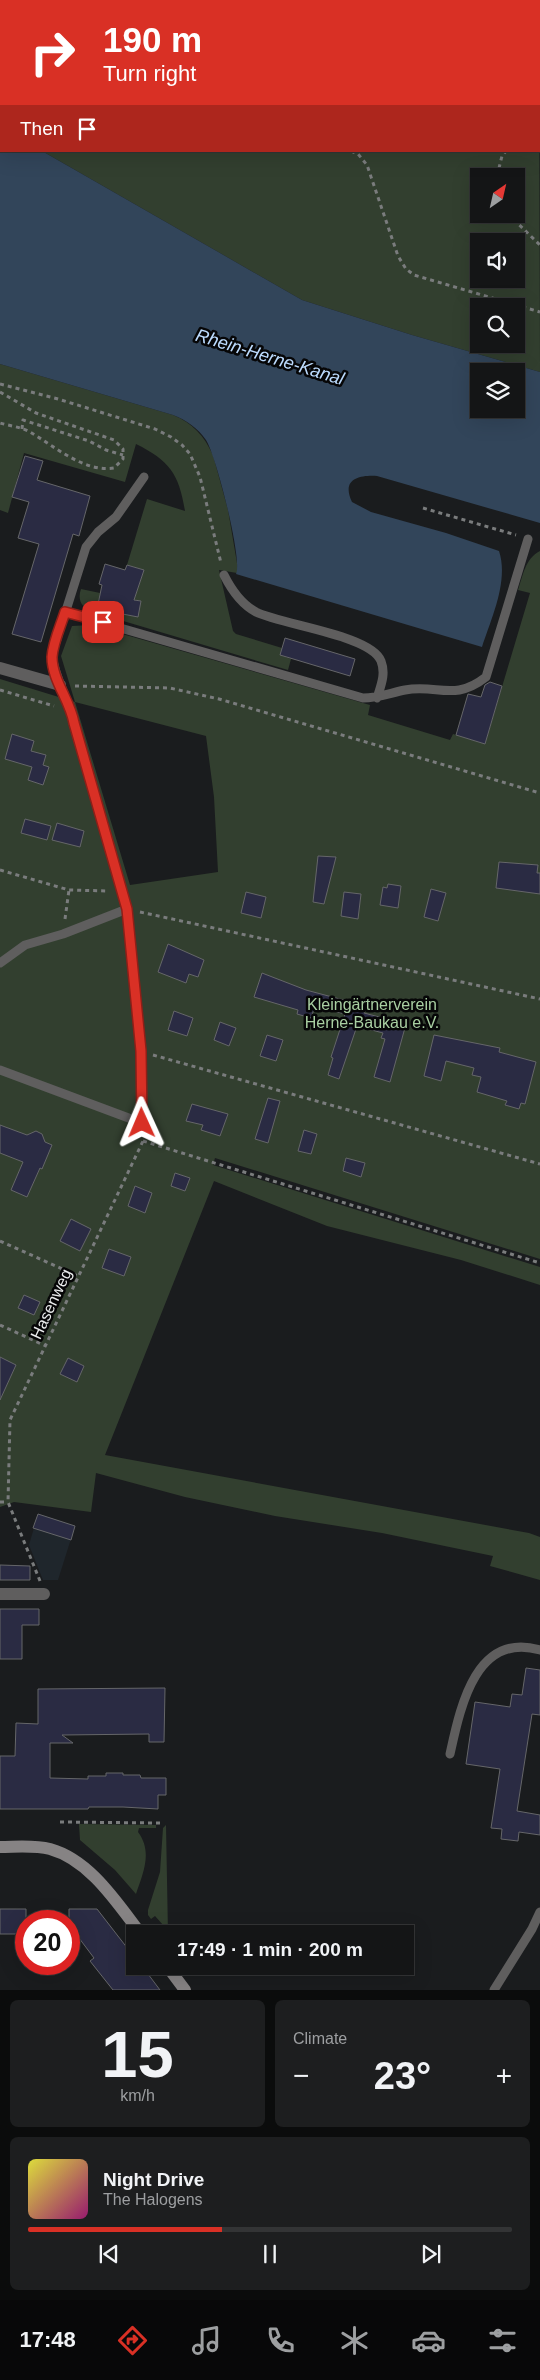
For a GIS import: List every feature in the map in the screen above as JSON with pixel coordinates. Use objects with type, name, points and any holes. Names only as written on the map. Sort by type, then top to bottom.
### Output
[{"type":"street","points":[[0,668],[60,685]]},
{"type":"street","points":[[0,1594],[44,1594]]},
{"type":"street","points":[[0,1847],[49,1849],[73,1860],[94,1876],[134,1925]]},
{"type":"street","points":[[174,1975],[185,1990]]},
{"type":"lane","points":[[0,1070],[142,1123],[141,1051],[124,891],[71,709],[54,670],[52,655],[86,547],[98,532],[116,517],[144,477]]},
{"type":"lane","points":[[65,612],[363,698],[377,698],[406,690],[456,692],[474,686],[486,677],[528,539]]},
{"type":"lane","points":[[224,575],[233,592],[256,612],[367,646],[381,659],[384,673],[377,698]]},
{"type":"lane","points":[[0,963],[25,946],[63,934],[127,909]]},
{"type":"lane","points":[[450,1754],[461,1706],[471,1683],[491,1657],[511,1648],[540,1650]]},
{"type":"lane","points":[[494,1990],[540,1912]]},
{"type":"path","points":[[499,168],[502,156],[505,152]]},
{"type":"path","points":[[358,153],[367,165],[374,181],[398,256],[406,268],[414,275],[540,312]]},
{"type":"path","points":[[517,223],[540,245]]},
{"type":"path","points":[[0,384],[58,399],[155,429],[171,436],[190,454],[200,477],[224,575]]},
{"type":"path","points":[[0,392],[36,413],[114,440],[123,449],[123,455],[120,464],[114,468],[97,468],[84,463],[22,429],[0,423]]},
{"type":"path","points":[[22,429],[23,420],[89,441],[106,450],[123,455]]},
{"type":"path","points":[[423,508],[528,539]]},
{"type":"path","points":[[60,685],[170,688],[219,699],[540,793]]},
{"type":"path","points":[[0,690],[71,709]]},
{"type":"path","points":[[0,870],[69,890],[124,891]]},
{"type":"path","points":[[63,934],[69,890]]},
{"type":"path","points":[[127,909],[540,1000]]},
{"type":"path","points":[[141,1051],[540,1164]]},
{"type":"path","name":"Hasenweg","points":[[8,1502],[10,1420],[143,1141],[142,1123]]},
{"type":"path","points":[[143,1141],[540,1263]]},
{"type":"path","points":[[0,1242],[78,1276]]},
{"type":"path","points":[[0,1325],[46,1346]]},
{"type":"path","points":[[0,1502],[8,1502],[44,1594]]},
{"type":"path","points":[[60,1822],[160,1823]]},
{"type":"shaded area","points":[[38,1514],[75,1526],[58,1580],[43,1580],[29,1545]]},
{"type":"green space","points":[[44,152],[539,152],[540,372],[525,368],[525,363],[509,363],[474,353],[525,353],[525,298],[470,298],[470,352],[302,300]]},
{"type":"green space","points":[[0,364],[173,415],[197,431],[213,455],[228,510],[238,569],[237,573],[219,570],[233,631],[236,634],[282,648],[280,655],[291,659],[288,670],[93,612],[83,606],[80,600],[81,589],[100,593],[97,609],[141,601],[127,598],[143,570],[127,565],[147,499],[185,511],[180,487],[165,463],[148,450],[136,444],[125,482],[24,453],[8,513],[0,510]]},
{"type":"green space","name":"Kleingärtnerverein Herne-Baukau e.V.","points":[[540,551],[540,1259],[215,1158],[213,1165],[540,1267],[540,1285],[461,1260],[327,1226],[214,1181],[105,1455],[529,1533],[540,1537],[540,1580],[490,1566],[493,1556],[382,1533],[275,1516],[185,1497],[96,1473],[91,1512],[14,1502],[0,1507],[0,679],[75,702],[61,656],[72,626],[91,625],[370,705],[368,715],[450,740],[453,734],[485,744],[530,593],[518,590],[525,568],[535,554]],"holes":[[[75,702],[206,736],[214,797],[218,872],[130,885]]]},
{"type":"green space","points":[[79,1824],[156,1825],[156,1828],[139,1828],[138,1832],[143,1840],[146,1855],[144,1870],[136,1894],[115,1870],[80,1840]]},
{"type":"green space","points":[[166,1825],[168,1925],[163,1925],[155,1916],[151,1919],[148,1915],[160,1872],[163,1828]]},
{"type":"water","name":"Rhein-Herne-Kanal","points":[[0,152],[44,152],[302,300],[470,353],[509,363],[470,363],[470,418],[525,418],[525,368],[540,372],[540,523],[377,476],[364,476],[350,483],[349,494],[352,502],[371,512],[446,533],[499,551],[502,575],[498,600],[482,647],[236,574],[236,550],[216,465],[206,440],[187,422],[173,415],[0,364]]},
{"type":"building","points":[[25,456],[43,461],[37,480],[90,496],[79,536],[73,534],[41,642],[12,634],[39,544],[18,538],[29,502],[12,497]]},
{"type":"building","points":[[105,564],[125,570],[127,565],[144,570],[134,600],[141,601],[138,617],[97,609],[102,585],[99,584]]},
{"type":"building","points":[[285,638],[355,659],[350,676],[280,655]]},
{"type":"building","points":[[490,682],[502,686],[485,744],[456,735],[468,694],[481,697],[485,685]]},
{"type":"building","points":[[12,734],[34,741],[31,751],[46,755],[43,765],[49,767],[43,785],[28,780],[32,767],[5,759]]},
{"type":"building","points":[[25,819],[51,826],[47,840],[21,833]]},
{"type":"building","points":[[57,823],[84,831],[80,847],[52,840]]},
{"type":"building","points":[[318,856],[336,857],[324,904],[313,902]]},
{"type":"building","points":[[499,862],[538,865],[537,873],[540,873],[540,894],[496,888]]},
{"type":"building","points":[[388,884],[401,886],[398,908],[380,905],[383,887],[387,888]]},
{"type":"building","points":[[431,889],[446,893],[438,921],[424,917]]},
{"type":"building","points":[[246,892],[266,897],[261,918],[241,913]]},
{"type":"building","points":[[344,892],[361,894],[358,919],[341,916]]},
{"type":"building","points":[[168,944],[204,960],[198,977],[189,974],[186,983],[158,972]]},
{"type":"building","points":[[262,973],[306,990],[366,1006],[364,1013],[406,1024],[390,1082],[374,1077],[385,1039],[381,1038],[383,1033],[357,1026],[339,1079],[328,1075],[333,1058],[331,1057],[345,1014],[315,1006],[311,1018],[297,1014],[298,1010],[254,997]]},
{"type":"building","points":[[174,1011],[193,1018],[187,1036],[168,1030]]},
{"type":"building","points":[[220,1022],[236,1028],[229,1046],[214,1040]]},
{"type":"building","points":[[267,1035],[283,1040],[276,1061],[260,1056]]},
{"type":"building","points":[[434,1035],[500,1048],[499,1052],[536,1062],[525,1104],[521,1103],[519,1109],[505,1105],[507,1101],[477,1092],[481,1077],[472,1075],[474,1068],[446,1061],[441,1081],[424,1076]]},
{"type":"building","points":[[268,1098],[280,1101],[268,1143],[255,1139]]},
{"type":"building","points":[[192,1104],[228,1114],[220,1136],[201,1130],[203,1125],[186,1121]]},
{"type":"building","points":[[0,1125],[27,1135],[36,1131],[42,1134],[45,1142],[52,1145],[27,1197],[11,1190],[23,1162],[0,1153]]},
{"type":"building","points":[[304,1130],[317,1134],[311,1154],[298,1151]]},
{"type":"building","points":[[346,1158],[365,1163],[361,1177],[343,1171]]},
{"type":"building","points":[[175,1173],[190,1178],[185,1191],[171,1186]]},
{"type":"building","points":[[135,1186],[152,1193],[145,1213],[128,1206]]},
{"type":"building","points":[[71,1219],[91,1229],[80,1251],[60,1241]]},
{"type":"building","points":[[109,1249],[131,1257],[124,1276],[102,1268]]},
{"type":"building","points":[[24,1295],[40,1302],[34,1315],[18,1308]]},
{"type":"building","points":[[0,1357],[16,1365],[0,1400]]},
{"type":"building","points":[[68,1358],[84,1366],[77,1382],[60,1374]]},
{"type":"building","points":[[38,1514],[75,1526],[71,1540],[33,1528]]},
{"type":"building","points":[[0,1565],[30,1566],[30,1580],[0,1580]]},
{"type":"building","points":[[0,1609],[39,1609],[39,1625],[22,1625],[22,1659],[0,1659]]},
{"type":"building","points":[[526,1668],[540,1670],[540,1715],[532,1714],[517,1811],[540,1815],[540,1835],[519,1832],[518,1841],[501,1839],[502,1829],[491,1828],[500,1769],[466,1764],[475,1702],[510,1707],[512,1694],[522,1695]]},
{"type":"building","points":[[165,1688],[164,1742],[149,1742],[149,1734],[62,1735],[73,1743],[50,1743],[50,1778],[88,1779],[88,1776],[106,1776],[106,1773],[123,1773],[123,1775],[140,1775],[141,1778],[166,1778],[166,1795],[158,1795],[158,1809],[89,1807],[88,1809],[0,1809],[0,1756],[15,1756],[16,1723],[38,1724],[38,1689]]},
{"type":"building","points":[[0,1909],[26,1909],[15,1910],[15,1934],[0,1934]]},
{"type":"building","points":[[97,1909],[126,1946],[126,1975],[149,1975],[160,1990],[113,1990],[90,1961],[94,1958],[80,1939],[80,1910],[69,1910]]},
{"type":"route","points":[[103,622],[65,612],[52,655],[54,670],[71,709],[124,891],[141,1051],[142,1123]]}]
